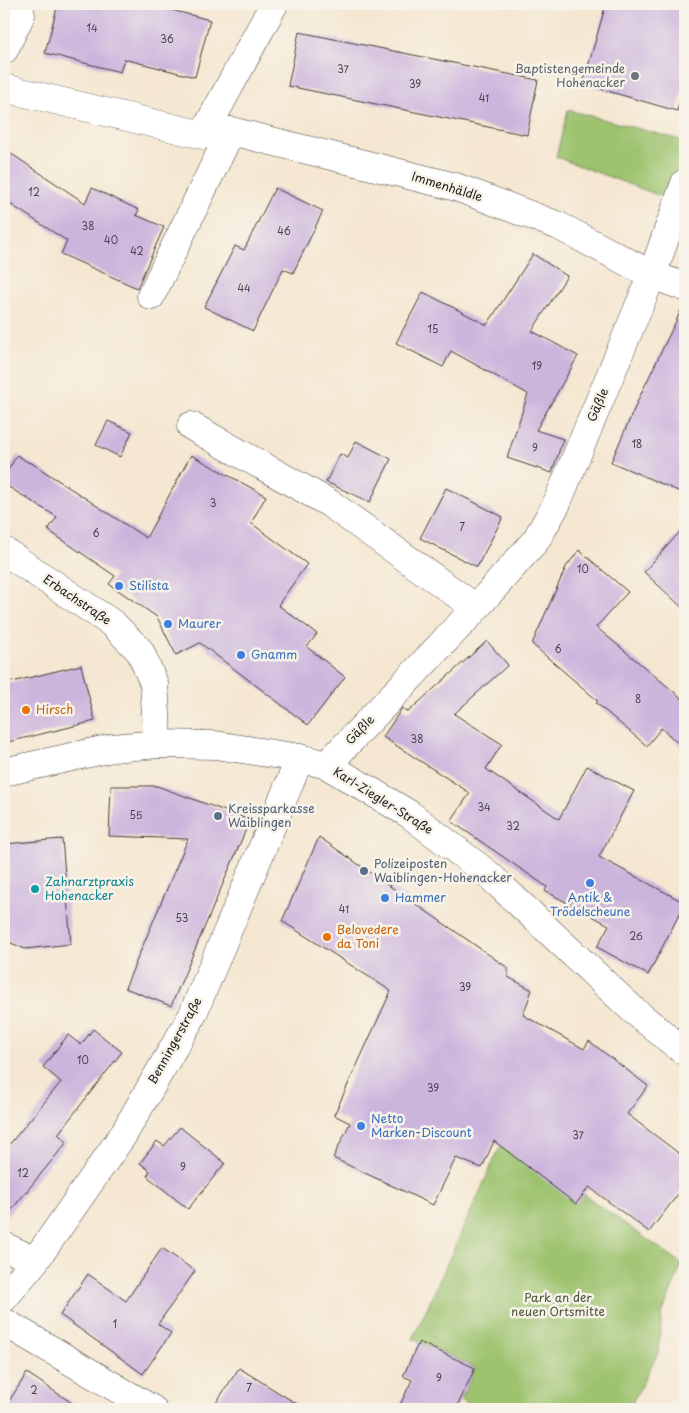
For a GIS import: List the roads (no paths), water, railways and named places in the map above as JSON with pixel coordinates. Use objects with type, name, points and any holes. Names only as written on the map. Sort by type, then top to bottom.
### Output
[{"type":"street","points":[[203,135],[274,4]]},
{"type":"street","points":[[4,50],[23,7]]},
{"type":"street","name":"Immenhäldle","points":[[4,88],[203,135],[231,131],[456,187],[559,226],[652,275],[685,287]]},
{"type":"street","points":[[151,296],[231,131]]},
{"type":"street","name":"Gäßle","points":[[327,765],[476,608],[536,540],[556,505],[652,275],[685,183]]},
{"type":"street","points":[[191,426],[329,503],[476,608]]},
{"type":"street","name":"Erbachstraße","points":[[4,551],[113,624],[140,651],[154,684],[158,744]]},
{"type":"street","name":"Karl-Ziegler-Straße","points":[[4,772],[112,748],[158,744],[215,745],[300,758],[327,765],[409,814],[488,874],[633,1010],[685,1052]]},
{"type":"street","name":"Benningerstraße","points":[[4,1298],[35,1261],[123,1135],[192,1016],[300,758]]},
{"type":"street","points":[[4,1246],[35,1261]]},
{"type":"street","points":[[4,1322],[152,1409]]},
{"type":"place","name":"Baptistengemeinde Hohenacker","points":[[635,76]]},
{"type":"place","name":"Stilista","points":[[119,586]]},
{"type":"place","name":"Maurer","points":[[168,624]]},
{"type":"place","name":"Gnamm","points":[[241,655]]},
{"type":"place","name":"Hirsch","points":[[26,710]]},
{"type":"place","name":"Kreissparkasse Waiblingen","points":[[218,816]]},
{"type":"place","name":"Polizeiposten Waiblingen-Hohenacker","points":[[364,871]]},
{"type":"place","name":"Antik & Trödelscheune","points":[[590,883]]},
{"type":"place","name":"Zahnarztpraxis Hohenacker","points":[[35,889]]},
{"type":"place","name":"Hammer","points":[[385,898]]},
{"type":"place","name":"Belovedere da Toni","points":[[327,937]]},
{"type":"place","name":"Netto Marken-Discount","points":[[361,1126]]},
{"type":"park label","name":"Park an der neuen Ortsmitte","points":[[558,1305]]}]
